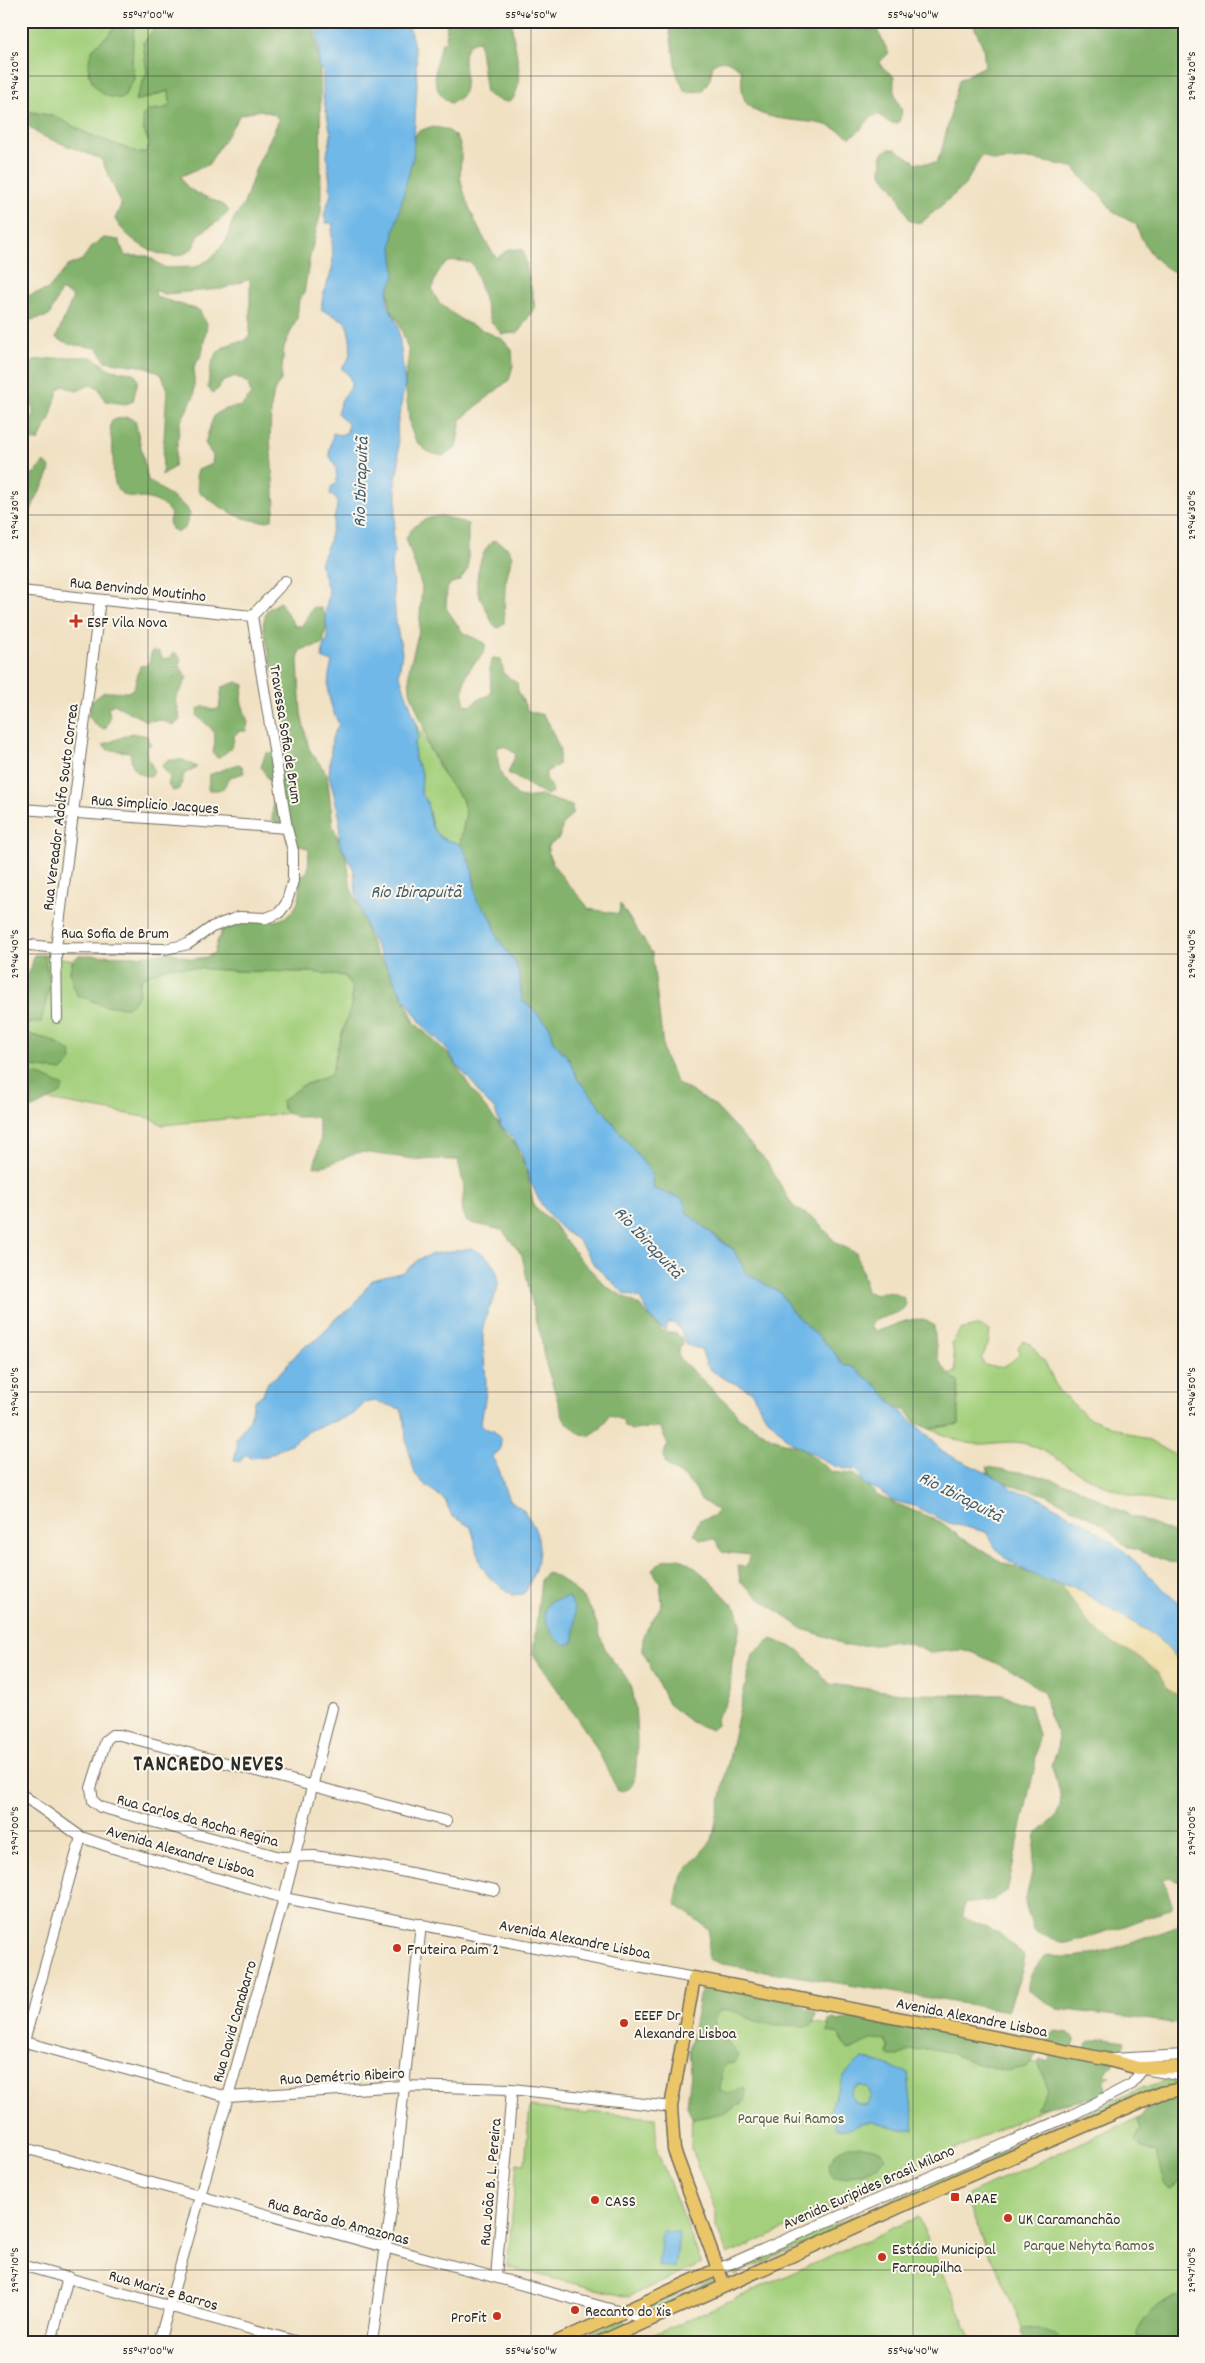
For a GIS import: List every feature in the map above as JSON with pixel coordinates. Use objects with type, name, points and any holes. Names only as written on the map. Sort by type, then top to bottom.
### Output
[{"type":"main road","name":"Avenida Alexandre Lisboa","points":[[694,1978],[1105,2059],[1138,2068]]},
{"type":"main road","points":[[694,1978],[671,2107],[674,2150],[724,2285]]},
{"type":"main road","points":[[1138,2068],[1184,2067]]},
{"type":"main road","name":"Avenida Euripides Brasil Milano","points":[[601,2342],[961,2178],[1161,2093],[1184,2088]]},
{"type":"main road","name":"Avenida Euripides Brasil Milano","points":[[557,2342],[718,2270]]},
{"type":"street","points":[[252,616],[285,581]]},
{"type":"street","name":"Rua Benvindo Moutinho","points":[[21,591],[252,616]]},
{"type":"street","name":"Rua Vereador Adolfo Souto Correa","points":[[58,1018],[56,948],[100,600]]},
{"type":"street","name":"Travessa Sofia de Brum","points":[[252,616],[294,861],[293,881],[286,904]]},
{"type":"street","name":"Rua Simplicio Jacques","points":[[21,809],[287,828]]},
{"type":"street","name":"Rua Sofia de Brum","points":[[21,944],[56,948],[166,949],[188,944],[212,927],[239,917],[266,918],[279,913],[286,904]]},
{"type":"street","name":"Rua David Canabarro","points":[[159,2342],[284,1898],[332,1708]]},
{"type":"street","name":"Rua Carlos da Rocha Regina","points":[[311,1786],[120,1735],[112,1735],[106,1740],[102,1749],[92,1788],[93,1801],[100,1807],[249,1850],[280,1857],[314,1856],[356,1862],[495,1890]]},
{"type":"street","points":[[311,1786],[446,1821]]},
{"type":"street","name":"Avenida Alexandre Lisboa","points":[[21,1794],[81,1837],[284,1898],[694,1978]]},
{"type":"street","points":[[22,2045],[81,1837]]},
{"type":"street","points":[[372,2342],[392,2211],[421,1924]]},
{"type":"street","name":"Rua Demétrio Ribeiro","points":[[22,2045],[228,2097],[404,2086],[512,2089],[671,2107]]},
{"type":"street","points":[[1105,2059],[1184,2055]]},
{"type":"street","points":[[1138,2068],[1184,2076]]},
{"type":"street","name":"Avenida Euripides Brasil Milano","points":[[718,2270],[1074,2114],[1132,2084],[1139,2074],[1138,2068]]},
{"type":"street","name":"Rua João B. L. Pereira","points":[[496,2277],[512,2089]]},
{"type":"street","name":"Rua Barão do Amazonas","points":[[21,2147],[650,2320]]},
{"type":"street","name":"Rua Mariz e Barros","points":[[21,2265],[298,2342]]},
{"type":"street","points":[[50,2342],[68,2277]]},
{"type":"green space","points":[[21,21],[117,21],[110,33],[94,49],[88,75],[134,79],[132,49],[135,26],[138,21],[156,21],[157,26],[143,43],[147,73],[135,100],[170,91],[170,105],[163,109],[148,110],[144,131],[150,145],[146,152],[139,153],[88,134],[54,116],[31,112],[21,108]]},
{"type":"green space","points":[[117,21],[138,21],[134,27],[132,64],[134,79],[123,98],[110,97],[98,90],[92,80],[89,69],[92,52],[98,43],[112,31]]},
{"type":"green space","points":[[156,21],[313,21],[320,70],[321,212],[310,256],[304,294],[299,299],[297,318],[284,347],[281,380],[274,391],[271,408],[270,439],[275,506],[272,520],[252,520],[224,509],[199,492],[196,477],[198,470],[212,464],[213,456],[205,443],[215,415],[224,410],[242,406],[251,394],[248,383],[235,376],[222,382],[213,393],[208,388],[210,369],[216,355],[226,346],[245,341],[250,335],[250,279],[222,289],[164,294],[155,290],[156,297],[199,310],[207,324],[202,354],[194,366],[194,396],[180,423],[174,467],[162,475],[167,387],[161,374],[147,367],[105,361],[98,348],[69,344],[56,338],[73,297],[61,290],[49,316],[21,322],[21,298],[49,289],[68,266],[82,260],[91,247],[104,238],[119,240],[125,256],[148,256],[165,268],[196,267],[210,259],[226,241],[233,220],[244,204],[256,168],[279,120],[274,114],[260,110],[240,115],[208,165],[181,176],[189,188],[217,202],[229,211],[202,232],[194,247],[189,251],[180,255],[169,256],[137,243],[120,227],[115,219],[121,205],[101,159],[40,135],[28,126],[27,119],[31,112],[54,116],[88,134],[139,153],[146,152],[150,145],[144,131],[142,116],[148,110],[163,109],[170,105],[169,91],[135,100],[147,73],[143,43],[157,26]]},
{"type":"green space","points":[[447,21],[512,21],[519,70],[517,90],[513,99],[503,101],[486,93],[479,41],[472,42],[465,52],[465,89],[462,95],[458,100],[450,103],[443,97],[438,91],[435,76],[437,59],[442,43],[446,42]]},
{"type":"green space","points":[[668,21],[886,21],[877,30],[889,53],[880,62],[881,66],[894,77],[894,93],[902,111],[898,123],[890,123],[878,114],[873,116],[850,137],[826,125],[767,115],[749,106],[743,95],[741,70],[731,63],[724,61],[713,64],[710,79],[702,91],[685,92],[677,74]]},
{"type":"green space","points":[[972,21],[1184,21],[1184,275],[1167,268],[1153,256],[1143,241],[1136,224],[1113,212],[1101,195],[1091,188],[1073,167],[1030,159],[993,161],[982,155],[965,185],[921,223],[910,221],[897,193],[881,173],[882,154],[888,149],[895,149],[917,163],[936,163],[941,153],[959,80],[985,66],[983,47]]},
{"type":"green space","points":[[430,127],[447,130],[458,141],[461,151],[460,175],[467,200],[480,232],[497,258],[509,249],[523,250],[535,307],[518,333],[502,334],[491,322],[473,264],[456,261],[450,262],[445,264],[437,274],[432,290],[439,303],[463,321],[502,339],[512,350],[513,365],[509,380],[461,419],[456,448],[443,456],[428,452],[416,441],[410,427],[405,382],[409,352],[399,322],[391,310],[386,280],[399,190],[417,132]]},
{"type":"green space","points":[[92,357],[111,370],[134,373],[138,380],[133,401],[126,404],[105,401],[98,387],[90,385],[77,391],[63,386],[58,391],[49,421],[38,441],[21,440],[21,421],[26,423],[33,420],[33,406],[21,397],[21,385],[34,360]]},
{"type":"green space","points":[[127,417],[135,420],[148,480],[186,507],[190,514],[185,528],[178,532],[172,529],[169,522],[171,514],[165,507],[158,502],[124,495],[115,484],[111,424],[112,420]]},
{"type":"green space","points":[[44,462],[50,467],[47,478],[30,514],[23,514],[21,476],[32,475]]},
{"type":"green space","points":[[442,516],[468,524],[468,569],[459,581],[451,583],[447,589],[446,608],[463,633],[485,643],[483,654],[473,665],[466,677],[464,703],[471,706],[477,700],[491,694],[490,665],[493,658],[501,659],[504,674],[517,683],[518,691],[528,711],[543,715],[548,722],[560,750],[558,765],[546,772],[546,780],[551,785],[553,792],[546,795],[508,773],[516,754],[504,746],[497,747],[498,763],[502,776],[521,798],[542,796],[572,806],[573,813],[563,824],[559,838],[548,846],[552,862],[589,909],[619,914],[620,904],[652,953],[664,1055],[676,1082],[714,1105],[766,1161],[793,1206],[817,1221],[836,1243],[856,1253],[865,1281],[865,1291],[875,1295],[889,1292],[903,1297],[906,1304],[902,1311],[875,1320],[870,1326],[876,1331],[913,1319],[920,1319],[934,1326],[938,1357],[950,1376],[958,1382],[959,1424],[930,1429],[916,1423],[907,1411],[895,1406],[878,1387],[853,1367],[843,1365],[833,1350],[792,1312],[781,1293],[745,1273],[733,1249],[654,1189],[650,1171],[578,1080],[569,1059],[554,1042],[550,1027],[531,1007],[522,1001],[516,964],[498,939],[492,919],[477,900],[472,868],[460,844],[466,813],[462,799],[443,775],[429,748],[410,691],[409,669],[419,631],[422,587],[406,538],[413,528],[421,522]]},
{"type":"green space","points":[[494,540],[508,548],[512,556],[505,585],[504,623],[499,628],[492,622],[477,587],[483,554]]},
{"type":"green space","points":[[280,602],[295,626],[302,626],[313,607],[321,608],[327,622],[323,644],[300,650],[298,661],[301,713],[309,749],[327,774],[333,826],[347,860],[351,889],[361,910],[367,933],[376,954],[392,972],[415,1023],[449,1055],[479,1100],[515,1144],[526,1168],[534,1206],[551,1221],[579,1258],[607,1287],[640,1306],[661,1330],[675,1333],[682,1338],[683,1345],[678,1350],[679,1358],[734,1410],[738,1417],[772,1438],[802,1448],[832,1472],[855,1475],[878,1496],[941,1522],[960,1537],[1000,1561],[1061,1586],[1090,1625],[1112,1643],[1133,1653],[1158,1672],[1165,1685],[1184,1701],[1184,1850],[1180,1857],[1183,1880],[1176,1881],[1170,1877],[1163,1879],[1173,1907],[1125,1926],[1067,1943],[1053,1940],[1033,1930],[1025,1902],[1032,1873],[1036,1835],[1054,1819],[1060,1804],[1059,1788],[1051,1765],[1057,1752],[1058,1736],[1049,1715],[1044,1693],[1021,1675],[972,1652],[958,1650],[930,1653],[910,1644],[889,1641],[875,1645],[843,1646],[831,1638],[803,1629],[762,1600],[740,1581],[738,1566],[746,1567],[750,1555],[722,1552],[715,1539],[700,1539],[694,1534],[699,1520],[713,1516],[718,1511],[700,1499],[694,1486],[667,1464],[664,1455],[668,1444],[660,1427],[631,1430],[625,1426],[622,1420],[609,1415],[601,1428],[589,1436],[581,1435],[564,1420],[544,1358],[541,1336],[536,1322],[522,1255],[502,1230],[467,1222],[462,1209],[464,1187],[458,1160],[414,1159],[362,1152],[328,1165],[314,1167],[321,1138],[317,1117],[296,1117],[283,1109],[282,1101],[302,1086],[331,1075],[352,1003],[352,988],[345,976],[309,972],[235,971],[170,966],[143,977],[139,984],[137,998],[126,1007],[105,1006],[77,995],[70,974],[72,964],[79,955],[141,956],[170,952],[192,959],[207,957],[214,953],[222,931],[229,925],[239,922],[282,919],[291,913],[298,902],[300,894],[299,878],[308,871],[309,849],[287,841],[286,827],[272,820],[271,787],[261,767],[266,753],[274,753],[279,747],[284,748],[286,695],[272,668],[263,624],[267,610]]},
{"type":"green space","points":[[152,651],[159,652],[163,659],[170,658],[175,652],[181,658],[179,665],[187,678],[176,698],[180,720],[174,725],[160,720],[146,721],[114,704],[108,708],[110,719],[105,729],[98,727],[88,716],[91,702],[104,692],[128,692],[134,688],[140,666],[148,665]]},
{"type":"green space","points":[[237,682],[244,685],[241,700],[248,723],[246,731],[239,731],[234,736],[233,744],[229,750],[217,758],[213,752],[215,739],[213,731],[197,716],[198,709],[205,706],[211,710],[219,709],[222,687]]},
{"type":"green space","points":[[416,722],[443,775],[462,799],[466,813],[460,844],[440,837],[436,832],[425,800],[421,795],[422,773],[415,760],[414,744],[418,737]]},
{"type":"green space","points":[[132,733],[148,736],[151,744],[146,749],[147,756],[154,770],[151,777],[135,770],[130,752],[108,750],[103,745]]},
{"type":"green space","points":[[167,760],[183,760],[197,767],[184,774],[180,789],[173,791],[168,785],[170,778],[162,766]]},
{"type":"green space","points":[[238,764],[242,766],[244,773],[230,777],[222,790],[208,790],[209,775]]},
{"type":"green space","points":[[34,955],[44,955],[50,984],[41,1022],[27,1024],[21,1017],[21,981],[31,969]]},
{"type":"green space","points":[[44,955],[73,960],[69,974],[139,984],[143,977],[170,966],[235,971],[309,972],[345,976],[352,988],[352,1003],[331,1075],[302,1086],[283,1109],[290,1113],[162,1125],[151,1118],[48,1100],[61,1093],[27,1073],[21,1074],[21,1062],[33,1067],[51,1040],[28,1034],[21,1027],[21,1017],[24,1018],[50,984]]},
{"type":"green space","points":[[21,1027],[28,1034],[51,1040],[71,1052],[72,1060],[62,1071],[33,1067],[21,1062]]},
{"type":"green space","points":[[27,1073],[42,1076],[63,1086],[61,1093],[35,1107],[21,1111],[21,1074]]},
{"type":"green space","points":[[976,1326],[990,1331],[988,1345],[981,1359],[985,1365],[1004,1366],[1019,1354],[1018,1347],[1023,1341],[1030,1344],[1045,1362],[1058,1390],[1087,1417],[1152,1442],[1184,1460],[1184,1493],[1176,1498],[1173,1504],[1147,1499],[1099,1483],[1048,1453],[1024,1443],[974,1444],[954,1439],[930,1429],[959,1424],[958,1383],[949,1375],[956,1372],[952,1343],[960,1330]]},
{"type":"green space","points":[[987,1467],[1032,1474],[1074,1486],[1121,1511],[1182,1537],[1184,1563],[1169,1562],[1126,1546],[1103,1525],[1090,1517],[1047,1495],[1002,1482],[989,1474]]},
{"type":"green space","points":[[679,1558],[703,1574],[737,1609],[741,1624],[732,1661],[730,1691],[725,1705],[716,1718],[717,1725],[711,1730],[691,1722],[668,1704],[643,1651],[643,1636],[662,1604],[660,1582],[652,1570],[664,1560]]},
{"type":"green space","points":[[547,1572],[569,1585],[582,1597],[592,1611],[605,1648],[631,1686],[635,1706],[637,1752],[632,1785],[626,1790],[618,1791],[594,1743],[533,1654],[541,1579]]},
{"type":"green space","points":[[772,1639],[799,1650],[830,1684],[908,1694],[1002,1695],[1030,1706],[1038,1735],[1035,1765],[1007,1891],[993,1900],[964,1904],[962,1917],[999,1933],[1025,1957],[1008,2011],[722,1964],[708,1959],[709,1929],[675,1904],[682,1875],[712,1840],[753,1654]]},
{"type":"green space","points":[[1184,1924],[1184,2024],[1058,2009],[1028,1990],[1029,1980],[1034,1970],[1048,1955],[1063,1957],[1097,1953],[1135,1942]]},
{"type":"green space","points":[[720,1986],[795,2002],[816,2013],[813,2024],[806,2026],[768,2024],[757,2022],[732,2011],[719,2011],[714,2020],[718,2032],[738,2056],[735,2063],[727,2064],[722,2069],[720,2091],[727,2094],[741,2088],[745,2089],[746,2099],[728,2111],[693,2119],[687,2106],[691,2072],[689,2050],[699,1996],[703,1987]]},
{"type":"green space","name":"Parque Rui Ramos","points":[[708,2003],[1111,2077],[728,2255],[716,2227],[716,2212],[691,2149],[692,2106]]},
{"type":"green space","points":[[856,2015],[885,2017],[894,2025],[910,2021],[1043,2047],[1027,2067],[1006,2071],[974,2063],[948,2052],[932,2049],[911,2050],[898,2056],[891,2056],[888,2054],[889,2047],[886,2041],[876,2039],[848,2050],[839,2034],[828,2032],[829,2021],[833,2019],[839,2021]]},
{"type":"green space","points":[[1056,2031],[1069,2033],[1075,2042],[1069,2051],[1084,2052],[1089,2042],[1106,2038],[1125,2041],[1121,2052],[1104,2077],[1107,2088],[1104,2096],[1036,2109],[1048,2089],[1038,2064],[1040,2060],[1048,2061],[1050,2057],[1046,2050],[1048,2037]]},
{"type":"green space","points":[[1184,2080],[1184,2084],[1171,2085],[1145,2093],[932,2188],[930,2183],[1142,2088],[1165,2081]]},
{"type":"green space","points":[[1184,2098],[1184,2171],[1181,2182],[1170,2189],[1164,2185],[1162,2172],[1155,2153],[1143,2148],[1135,2140],[1141,2129],[1138,2121],[1147,2110],[1152,2106],[1170,2100]]},
{"type":"green space","name":"Parque Nehyta Ramos","points":[[1184,2099],[1184,2342],[1029,2342],[964,2197],[1084,2141]]},
{"type":"green space","name":"CASS","points":[[530,2107],[588,2114],[589,2112],[655,2118],[657,2151],[702,2264],[628,2297],[507,2267],[517,2163],[525,2164]]},
{"type":"green space","points":[[848,2146],[874,2148],[886,2157],[877,2167],[870,2170],[847,2176],[833,2177],[829,2164],[837,2151]]},
{"type":"green space","points":[[926,2185],[928,2190],[734,2275],[731,2270]]},
{"type":"green space","name":"Estádio Municipal Farroupilha","points":[[918,2217],[973,2342],[637,2342]]},
{"type":"green space","points":[[714,2279],[716,2284],[648,2314],[646,2309]]},
{"type":"green space","points":[[1184,2295],[1184,2342],[1158,2342],[1137,2337],[1139,2328],[1157,2307],[1167,2300]]},
{"type":"green space","points":[[624,2319],[626,2324],[585,2342],[571,2342]]},
{"type":"green space","points":[[1023,2327],[1051,2332],[1063,2342],[1026,2342],[1022,2331]]},
{"type":"sand","points":[[1061,1586],[1072,1586],[1156,1636],[1184,1666],[1184,1701],[1165,1685],[1158,1672],[1133,1653],[1112,1643],[1090,1625]]},
{"type":"water","name":"Rio Ibirapuitã","points":[[316,21],[408,21],[416,55],[417,84],[413,157],[394,231],[392,247],[395,276],[388,290],[388,305],[398,325],[405,384],[397,426],[399,462],[395,484],[397,498],[393,536],[395,551],[391,565],[396,623],[402,652],[399,674],[416,722],[418,737],[414,744],[415,760],[422,773],[421,794],[426,799],[432,827],[441,838],[460,844],[467,856],[472,868],[477,900],[492,919],[498,939],[516,964],[522,1001],[531,1007],[550,1027],[554,1042],[569,1059],[578,1080],[650,1171],[654,1189],[683,1199],[687,1213],[733,1249],[746,1273],[781,1293],[792,1312],[833,1350],[843,1365],[853,1367],[878,1387],[895,1406],[933,1440],[942,1452],[1002,1480],[1013,1490],[1034,1495],[1086,1524],[1122,1549],[1184,1609],[1184,1666],[1156,1636],[1072,1586],[1054,1583],[1033,1575],[1005,1558],[997,1550],[986,1532],[949,1523],[914,1506],[891,1500],[879,1490],[864,1485],[858,1471],[836,1467],[788,1440],[762,1411],[751,1391],[723,1378],[711,1370],[706,1364],[701,1349],[686,1345],[681,1331],[675,1323],[668,1323],[666,1330],[657,1325],[650,1317],[640,1298],[625,1294],[595,1266],[578,1240],[564,1231],[553,1220],[540,1202],[530,1181],[521,1152],[511,1136],[500,1125],[495,1110],[479,1094],[476,1087],[456,1064],[444,1045],[426,1030],[404,998],[367,930],[356,893],[354,870],[339,842],[340,819],[329,774],[332,738],[339,724],[332,709],[328,687],[332,662],[322,658],[323,647],[328,638],[325,613],[329,593],[320,563],[329,542],[337,506],[337,498],[330,495],[331,487],[337,483],[336,468],[329,454],[333,433],[340,435],[347,432],[348,424],[337,413],[342,399],[351,387],[351,381],[346,372],[341,368],[350,353],[349,333],[345,321],[322,310],[323,295],[333,265],[333,223],[326,223],[324,215],[331,194],[327,155],[331,134],[323,97],[323,72],[318,66],[319,54]]},
{"type":"water","points":[[471,1248],[489,1259],[495,1267],[498,1278],[497,1291],[486,1316],[483,1329],[486,1387],[481,1425],[483,1428],[494,1431],[501,1440],[500,1450],[494,1455],[493,1459],[499,1469],[507,1494],[524,1511],[536,1532],[538,1541],[538,1560],[526,1591],[523,1594],[512,1595],[489,1577],[481,1565],[471,1527],[452,1516],[445,1500],[424,1484],[415,1474],[406,1440],[405,1422],[401,1409],[374,1401],[365,1403],[354,1414],[310,1430],[294,1442],[267,1456],[252,1458],[245,1454],[240,1462],[234,1460],[237,1447],[236,1438],[250,1419],[254,1401],[263,1394],[268,1382],[277,1376],[302,1348],[318,1339],[336,1318],[351,1309],[372,1280],[404,1272],[419,1259],[433,1254]]},
{"type":"water","points":[[569,1597],[575,1612],[575,1631],[573,1642],[566,1645],[554,1636],[546,1621],[544,1611],[551,1601]]},
{"type":"water","points":[[863,2059],[871,2060],[908,2073],[914,2130],[896,2129],[875,2122],[860,2123],[847,2129],[836,2129],[834,2126],[837,2117],[829,2113],[845,2075],[856,2063]],"holes":[[[859,2085],[868,2088],[871,2095],[867,2104],[862,2105],[854,2102],[851,2094],[853,2088]]]},
{"type":"water","points":[[662,2231],[679,2233],[675,2269],[658,2266]]},
{"type":"place","name":"ESF Vila Nova","points":[[76,621]]},
{"type":"place","name":"Fruteira Paim 2","points":[[397,1948]]},
{"type":"place","name":"EEEF Dr Alexandre Lisboa","points":[[624,2023]]},
{"type":"place","name":"APAE","points":[[955,2197]]},
{"type":"place","name":"CASS","points":[[595,2200]]},
{"type":"place","name":"UK Caramanchão","points":[[1008,2218]]},
{"type":"place","name":"Estádio Municipal Farroupilha","points":[[882,2257]]},
{"type":"place","name":"Recanto do Xis","points":[[575,2310]]},
{"type":"place","name":"ProFit","points":[[497,2316]]},
{"type":"district","name":"TANCREDO NEVES","points":[[209,1763]]}]
